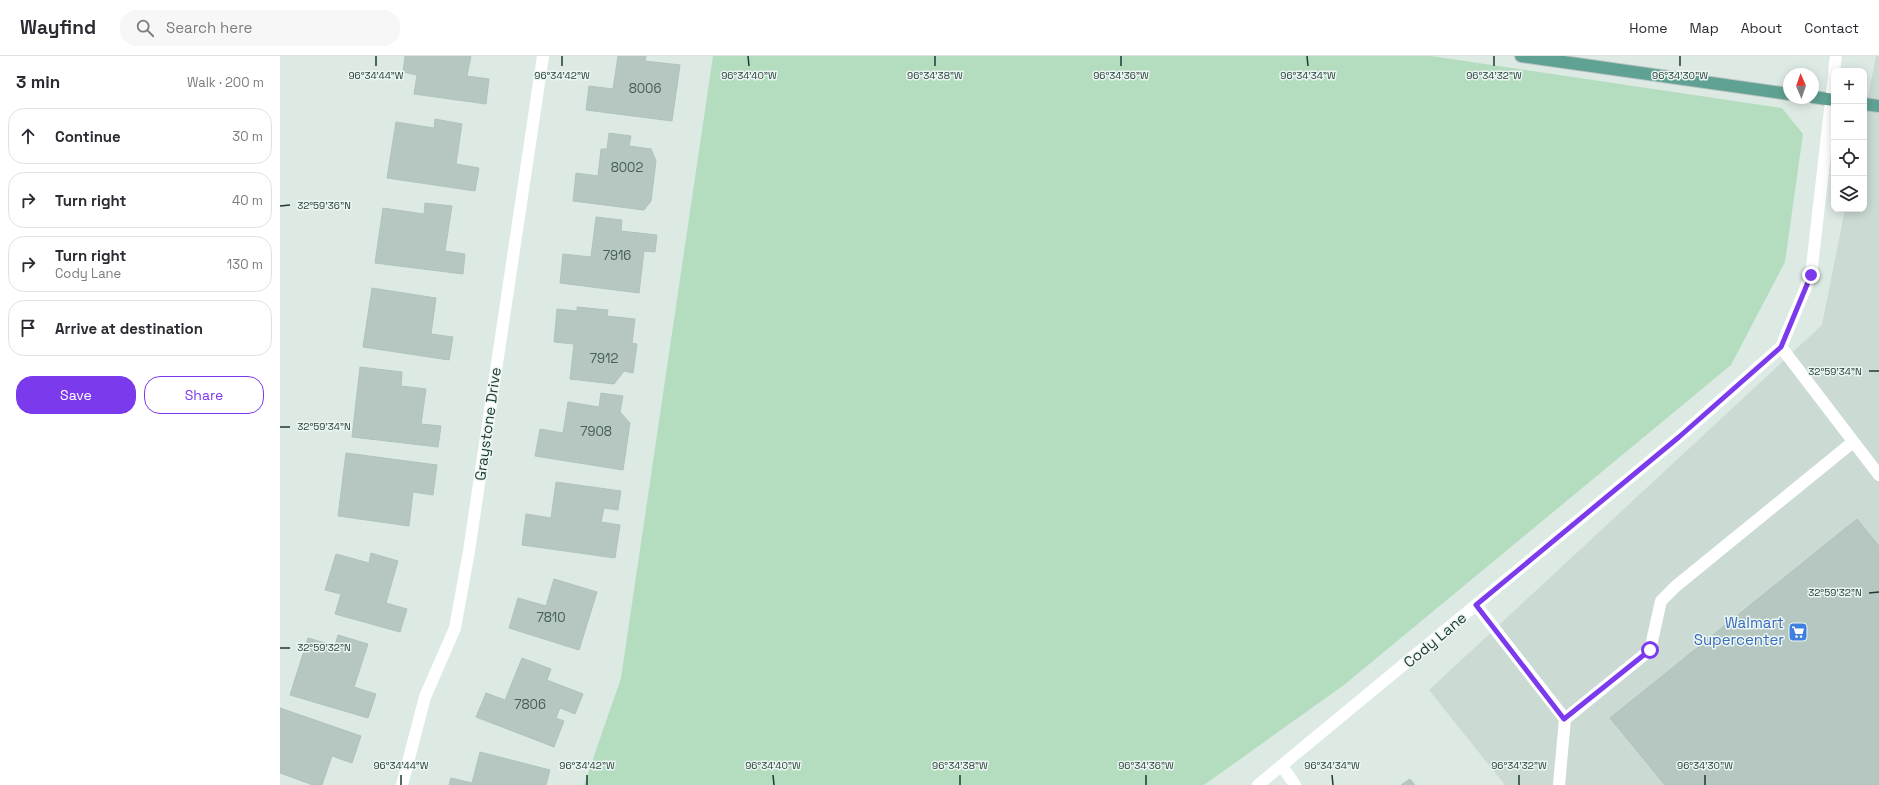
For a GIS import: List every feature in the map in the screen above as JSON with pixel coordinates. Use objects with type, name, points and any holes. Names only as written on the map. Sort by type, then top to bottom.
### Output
[{"type":"main road","points":[[1521,56],[1783,93]]},
{"type":"main road","points":[[1819,98],[1831,100]]},
{"type":"main road","points":[[1867,104],[1879,106]]},
{"type":"street","name":"Graystone Drive","points":[[402,785],[425,697],[455,628],[469,551],[543,56]]},
{"type":"street","points":[[1834,68],[1836,56]]},
{"type":"street","name":"Cody Lane","points":[[1258,785],[1679,437],[1781,347],[1811,275],[1832,104]]},
{"type":"street","points":[[1781,347],[1879,475]]},
{"type":"street","points":[[1564,719],[1650,650],[1661,601],[1676,586],[1853,442]]},
{"type":"street","points":[[1476,605],[1564,719],[1559,785]]},
{"type":"street","points":[[1282,766],[1295,785]]},
{"type":"shaded area","points":[[1876,56],[1879,56],[1879,785],[1505,785],[1429,690],[1822,325],[1844,212],[1867,212],[1867,102]]},
{"type":"green space","points":[[713,56],[1431,56],[1782,108],[1803,134],[1785,262],[1731,365],[1344,685],[1204,785],[584,785],[621,678]]},
{"type":"building","points":[[405,56],[471,56],[467,76],[489,79],[486,104],[414,94],[417,75],[403,72]]},
{"type":"building","points":[[618,56],[646,56],[645,61],[680,65],[672,121],[586,110],[589,86],[613,89]]},
{"type":"building","points":[[435,119],[462,124],[456,164],[479,168],[475,191],[387,178],[396,122],[434,128]]},
{"type":"building","points":[[609,133],[631,136],[629,146],[651,149],[656,161],[651,201],[644,210],[573,201],[576,173],[598,176],[601,149],[607,149]]},
{"type":"building","points":[[425,203],[452,206],[445,251],[465,254],[463,274],[375,263],[383,208],[424,214]]},
{"type":"building","points":[[596,217],[622,220],[621,231],[657,235],[655,252],[644,251],[639,293],[560,283],[563,254],[591,257]]},
{"type":"building","points":[[372,288],[436,298],[431,334],[453,337],[449,360],[363,347]]},
{"type":"building","points":[[577,307],[608,310],[607,316],[635,319],[632,343],[637,344],[633,373],[624,371],[614,384],[570,379],[574,344],[554,342],[557,309],[577,311]]},
{"type":"building","points":[[360,367],[402,372],[401,386],[426,389],[421,424],[441,426],[438,447],[352,437]]},
{"type":"building","points":[[601,393],[623,396],[620,412],[630,423],[623,470],[535,456],[540,429],[563,433],[568,402],[599,407]]},
{"type":"building","points":[[346,453],[437,465],[433,495],[413,492],[409,526],[338,516]]},
{"type":"building","points":[[556,482],[621,491],[618,510],[604,508],[601,522],[620,525],[615,558],[522,545],[526,514],[551,518]]},
{"type":"building","name":"Walmart Supercenter","points":[[1857,519],[1879,546],[1879,785],[1665,785],[1610,718]]},
{"type":"building","points":[[371,553],[398,561],[386,603],[407,609],[400,632],[335,614],[341,594],[325,590],[336,554],[369,563]]},
{"type":"building","points":[[554,579],[597,592],[579,650],[509,628],[518,598],[546,606]]},
{"type":"building","points":[[338,635],[368,644],[354,687],[376,694],[368,718],[290,695],[308,638],[335,646]]},
{"type":"building","points":[[522,658],[551,669],[547,680],[583,694],[575,714],[560,708],[556,718],[564,721],[554,747],[476,717],[486,693],[505,700]]},
{"type":"building","points":[[280,708],[361,736],[352,763],[332,756],[322,785],[313,785],[280,773]]},
{"type":"building","points":[[480,752],[550,770],[546,785],[449,785],[451,778],[472,783]]},
{"type":"building","points":[[1410,779],[1415,785],[1401,785]]},
{"type":"place","name":"Walmart Supercenter","points":[[1798,632]]},
{"type":"route","points":[[1650,650],[1564,719],[1476,605],[1679,437],[1781,347],[1811,275]]}]
